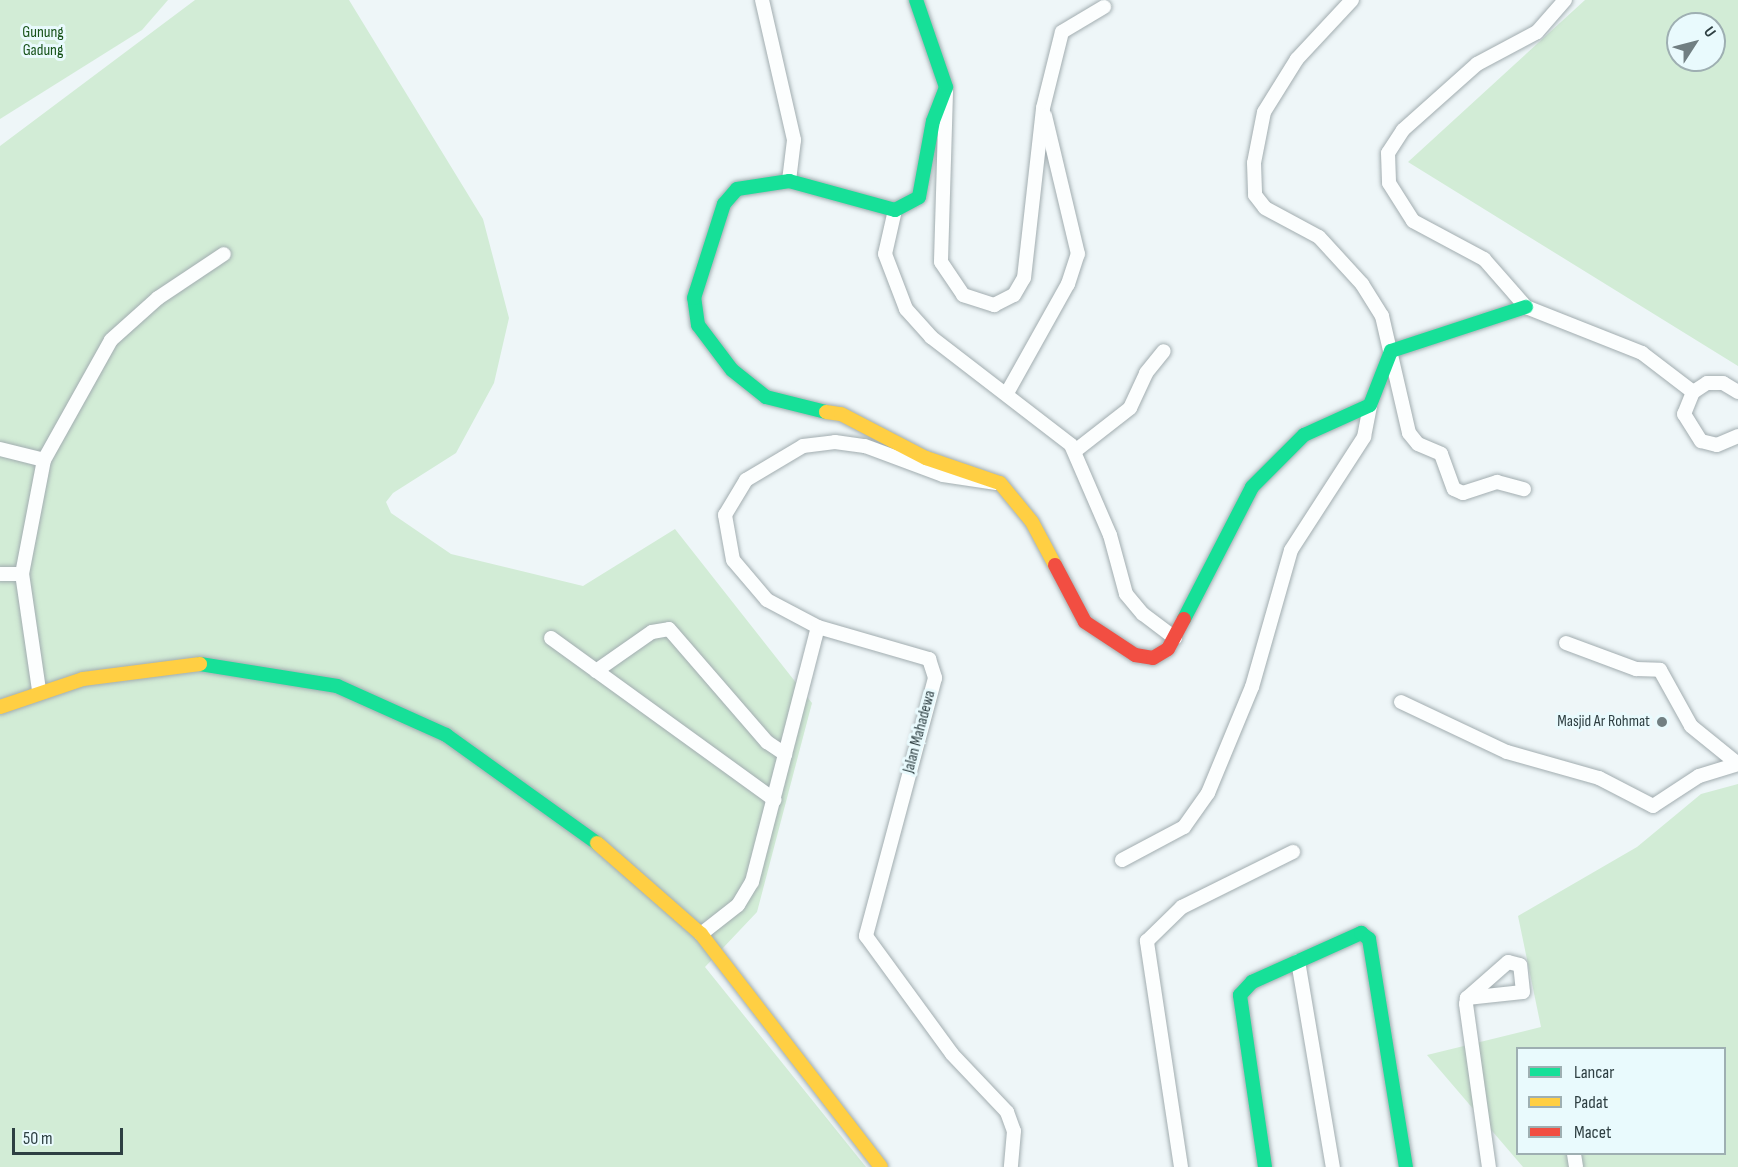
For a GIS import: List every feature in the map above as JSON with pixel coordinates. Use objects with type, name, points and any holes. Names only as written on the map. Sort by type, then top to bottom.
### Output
[{"type":"street","points":[[762,0],[794,140],[789,181]]},
{"type":"street","points":[[916,0],[946,87],[939,255],[953,286],[984,306],[1014,295],[1024,278],[1043,108],[1062,32],[1104,7]]},
{"type":"street","points":[[1352,0],[1297,59],[1264,112],[1253,185],[1262,205],[1319,237],[1362,284],[1382,316],[1409,433],[1418,444],[1441,454],[1454,489],[1463,494],[1497,482],[1524,489]]},
{"type":"street","points":[[1565,0],[1537,32],[1477,64],[1403,130],[1388,153],[1389,183],[1413,221],[1484,260],[1526,307],[1642,353],[1693,392]]},
{"type":"street","points":[[946,87],[933,121],[922,190],[915,202],[895,210],[789,181],[745,185],[724,204],[694,298],[705,337],[732,370],[773,400],[841,414],[926,458],[977,471],[1000,483],[1032,522],[1077,610],[1094,631],[1135,655],[1153,658],[1175,638],[1252,487],[1304,435],[1370,405]]},
{"type":"street","points":[[1007,393],[1068,284],[1078,254],[1043,108]]},
{"type":"street","points":[[895,210],[885,254],[906,309],[930,337],[1007,393],[1075,451],[1110,535],[1126,594],[1143,614],[1175,638]]},
{"type":"street","points":[[39,690],[22,574],[44,460],[111,340],[158,298],[224,254]]},
{"type":"street","points":[[1391,351],[1526,307]]},
{"type":"street","points":[[1075,451],[1130,408],[1146,373],[1164,351]]},
{"type":"street","points":[[1122,860],[1184,827],[1208,794],[1252,687],[1291,550],[1364,437],[1370,405],[1391,351]]},
{"type":"street","points":[[1738,392],[1715,382],[1693,392],[1684,414],[1694,436],[1716,445],[1738,436]]},
{"type":"street","points":[[700,934],[746,895],[774,800],[818,627],[767,600],[733,560],[725,515],[746,480],[803,446],[836,442],[865,446],[943,475],[1000,483]]},
{"type":"street","points":[[0,449],[44,460]]},
{"type":"street","points":[[0,574],[22,574]]},
{"type":"street","name":"Jalan Mahadewa","points":[[818,627],[919,652],[934,666],[935,678],[866,936],[952,1054],[1007,1112],[1014,1131],[1011,1167]]},
{"type":"street","points":[[596,670],[651,632],[669,629],[766,742],[785,753]]},
{"type":"street","points":[[551,638],[774,800]]},
{"type":"street","points":[[1566,643],[1636,669],[1660,670],[1691,726],[1738,764]]},
{"type":"street","points":[[0,707],[39,690],[153,667],[219,664],[301,676],[386,704],[446,735],[560,813],[633,870],[700,934],[881,1167]]},
{"type":"street","points":[[1401,702],[1507,752],[1593,775],[1653,806],[1699,776],[1738,764]]},
{"type":"street","points":[[1181,1167],[1147,941],[1182,907],[1293,852]]},
{"type":"street","points":[[1265,1167],[1240,995],[1252,982],[1361,933],[1369,939],[1406,1167]]},
{"type":"street","points":[[1298,961],[1334,1167]]},
{"type":"street","points":[[1467,998],[1490,1167]]},
{"type":"green space","name":"Gunung Gadung","points":[[0,0],[168,0],[142,30],[0,119]]},
{"type":"green space","points":[[195,0],[349,0],[483,219],[509,318],[494,383],[456,453],[393,493],[386,502],[391,513],[451,554],[583,586],[675,529],[812,703],[757,912],[705,967],[866,1167],[0,1167],[0,146]]},
{"type":"green space","points":[[1585,0],[1738,0],[1738,366],[1408,162]]},
{"type":"green space","points":[[1738,784],[1738,1167],[1523,1167],[1427,1055],[1541,1027],[1518,916],[1637,847],[1701,794]]},
{"type":"traffic: fast","points":[[826,412],[766,397],[732,370],[698,325],[694,298],[724,204],[737,189],[789,181],[895,210],[919,197],[933,121],[946,87],[916,0]]},
{"type":"traffic: fast","points":[[1184,619],[1252,487],[1304,435],[1370,405],[1391,351],[1526,307]]},
{"type":"traffic: fast","points":[[200,664],[337,686],[446,735],[597,843]]},
{"type":"traffic: fast","points":[[1265,1167],[1240,995],[1252,982],[1361,933],[1369,939],[1406,1167]]},
{"type":"traffic: slow","points":[[826,412],[841,414],[926,458],[1000,483],[1032,522],[1055,565]]},
{"type":"traffic: slow","points":[[0,707],[83,679],[200,664]]},
{"type":"traffic: slow","points":[[597,843],[701,934],[881,1167]]},
{"type":"traffic: jam","points":[[1055,565],[1085,622],[1135,655],[1153,658],[1168,649],[1184,619]]},
{"type":"place","name":"Masjid Ar Rohmat","points":[[1662,722]]}]
